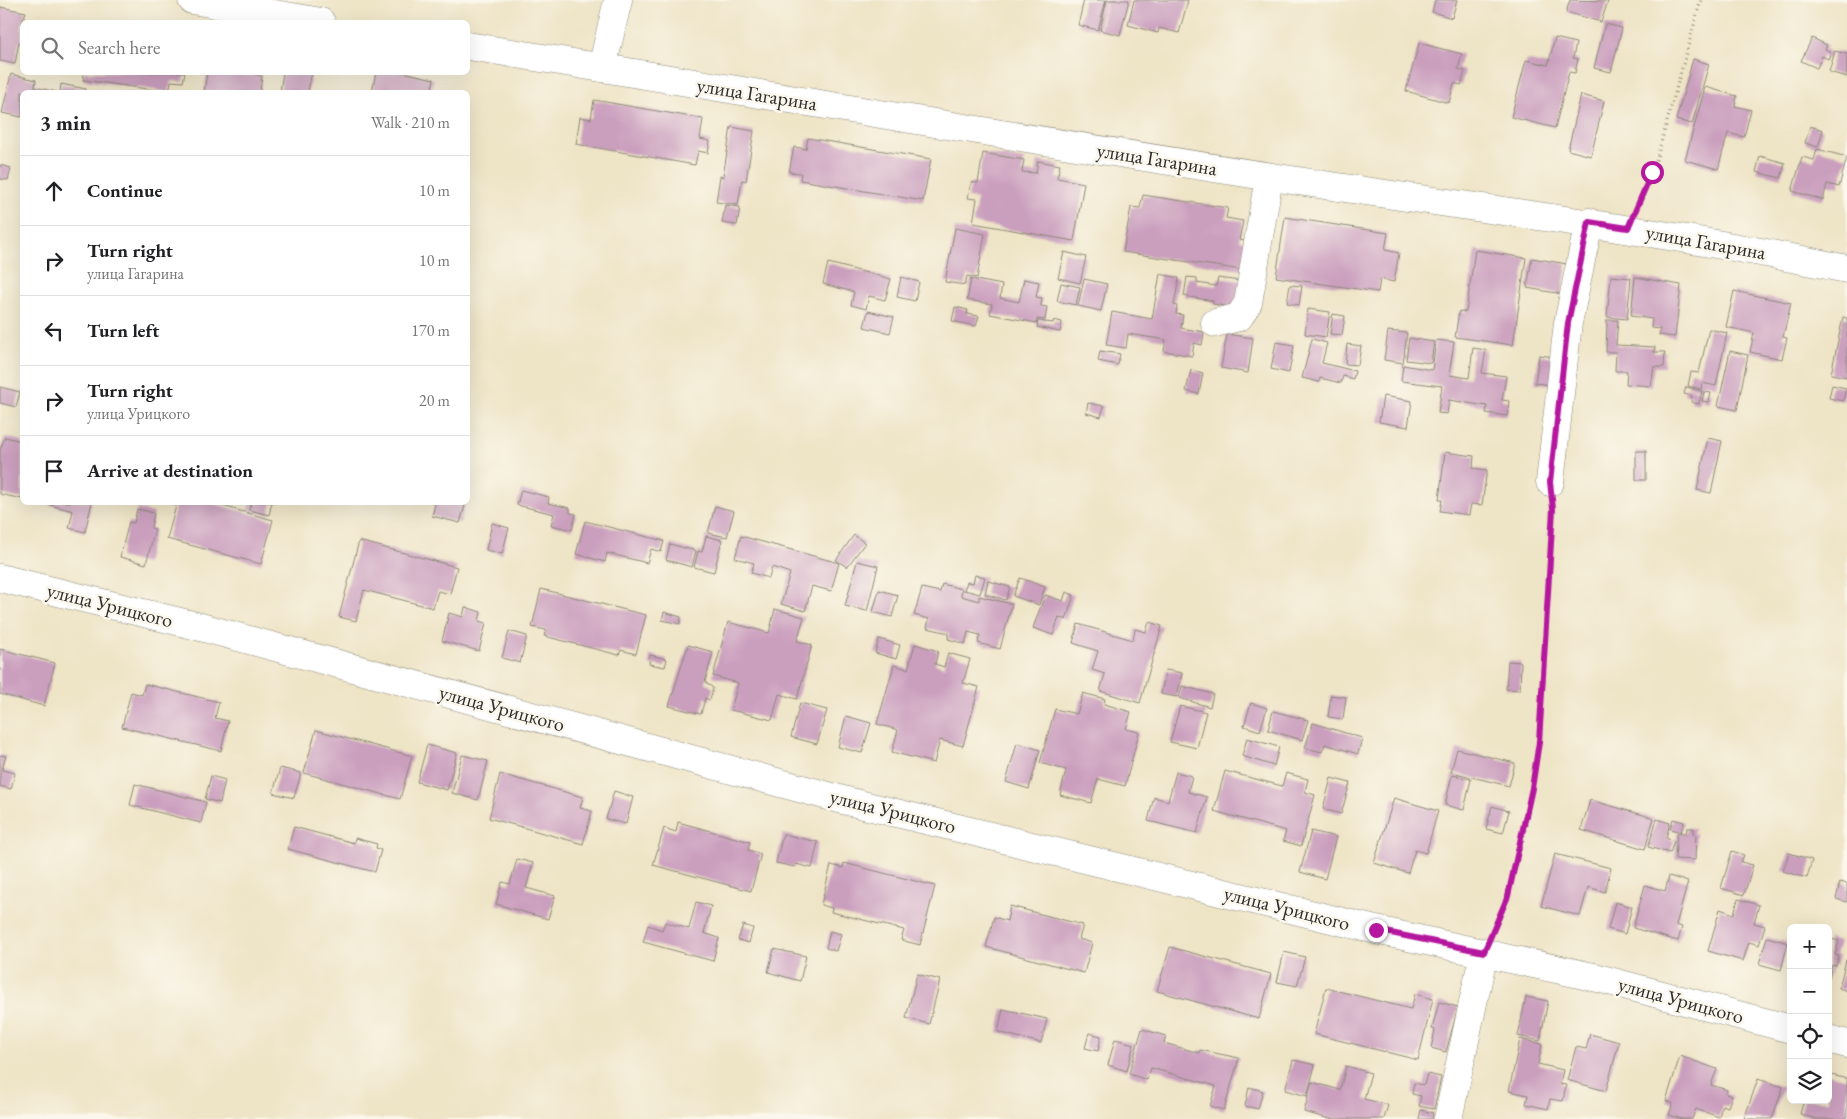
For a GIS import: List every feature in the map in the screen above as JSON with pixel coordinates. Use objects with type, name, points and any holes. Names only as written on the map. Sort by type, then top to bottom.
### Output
[{"type":"street","points":[[192,0],[309,20]]},
{"type":"street","points":[[602,68],[618,0]]},
{"type":"street","name":"улица Гагарина","points":[[470,46],[1269,177],[1628,228],[1847,269]]},
{"type":"street","points":[[1215,323],[1239,317],[1248,303],[1269,177]]},
{"type":"street","points":[[1550,482],[1568,323],[1589,222]]},
{"type":"street","name":"улица Урицкого","points":[[0,578],[216,632],[848,800],[1376,930],[1598,978],[1787,1028]]},
{"type":"street","points":[[1448,1119],[1484,952]]},
{"type":"street","points":[[1832,1040],[1847,1044]]},
{"type":"path","points":[[1628,228],[1656,161],[1701,0]]},
{"type":"path","points":[[1484,952],[1508,896],[1527,819],[1538,752],[1553,509],[1550,482]]},
{"type":"building","points":[[1084,0],[1106,0],[1098,30],[1078,25]]},
{"type":"building","points":[[1107,0],[1129,0],[1120,35],[1100,30]]},
{"type":"building","points":[[1134,0],[1188,0],[1179,33],[1159,28],[1158,33],[1128,25]]},
{"type":"building","points":[[1435,0],[1457,0],[1452,18],[1432,12]]},
{"type":"building","points":[[1570,0],[1608,1],[1601,22],[1566,12]]},
{"type":"building","points":[[0,7],[26,12],[23,20],[20,20],[20,42],[15,64],[0,61]]},
{"type":"building","points":[[1605,24],[1622,28],[1611,72],[1594,68]]},
{"type":"building","points":[[1555,38],[1576,43],[1573,58],[1578,59],[1575,73],[1569,72],[1555,128],[1511,117],[1526,60],[1548,65]]},
{"type":"building","points":[[1812,38],[1827,45],[1825,49],[1831,52],[1828,59],[1822,56],[1817,68],[1801,61]]},
{"type":"building","points":[[1419,43],[1462,54],[1458,69],[1465,71],[1461,85],[1454,83],[1449,103],[1406,91]]},
{"type":"building","points":[[1835,51],[1847,54],[1847,77],[1829,72]]},
{"type":"building","points":[[1693,59],[1709,64],[1692,124],[1676,120]]},
{"type":"building","points":[[11,74],[36,80],[35,87],[48,90],[20,90],[20,117],[2,113]]},
{"type":"building","points":[[84,75],[184,75],[183,82],[171,81],[169,90],[155,90],[83,80]]},
{"type":"building","points":[[207,75],[262,76],[260,90],[204,90]]},
{"type":"building","points":[[283,75],[311,75],[308,90],[280,90]]},
{"type":"building","points":[[375,75],[416,75],[434,79],[431,90],[372,90]]},
{"type":"building","points":[[61,84],[86,89],[86,90],[60,90]]},
{"type":"building","points":[[1705,87],[1737,96],[1735,106],[1751,110],[1744,137],[1728,133],[1718,169],[1685,160]]},
{"type":"building","points":[[1581,95],[1604,101],[1591,156],[1568,150]]},
{"type":"building","points":[[594,100],[703,119],[700,139],[710,141],[708,153],[698,151],[695,165],[576,144],[580,117],[591,119]]},
{"type":"building","points":[[1810,126],[1823,130],[1818,147],[1805,143]]},
{"type":"building","points":[[731,127],[754,131],[746,181],[742,180],[738,205],[716,202],[720,176],[723,177]]},
{"type":"building","points":[[808,138],[931,159],[923,201],[800,180],[801,173],[789,172],[794,147],[806,149]]},
{"type":"building","points":[[1817,149],[1847,157],[1839,187],[1827,184],[1823,200],[1792,191],[1802,157],[1814,160]]},
{"type":"building","points":[[983,153],[1024,160],[1022,172],[1036,173],[1038,161],[1060,165],[1057,178],[1084,183],[1074,241],[973,223],[977,199],[968,198],[971,182],[978,183]]},
{"type":"building","points":[[1760,156],[1785,163],[1781,178],[1756,172]]},
{"type":"building","points":[[0,165],[11,168],[8,180],[0,179]]},
{"type":"building","points":[[1143,195],[1228,208],[1226,218],[1243,221],[1239,240],[1246,241],[1242,270],[1123,252],[1131,207],[1140,208]]},
{"type":"building","points":[[725,205],[740,207],[737,225],[722,223]]},
{"type":"building","points":[[1285,217],[1388,233],[1385,250],[1399,253],[1394,282],[1380,279],[1378,292],[1276,277]]},
{"type":"building","points":[[955,228],[985,234],[977,278],[967,276],[965,285],[945,282]]},
{"type":"building","points":[[1475,250],[1526,258],[1513,345],[1455,337],[1459,311],[1466,312]]},
{"type":"building","points":[[1064,252],[1086,257],[1080,283],[1058,278]]},
{"type":"building","points":[[1532,258],[1567,264],[1562,294],[1527,288]]},
{"type":"building","points":[[828,263],[891,279],[885,300],[869,296],[866,309],[851,305],[854,292],[823,284]]},
{"type":"building","points":[[1160,274],[1179,278],[1174,305],[1177,306],[1176,314],[1183,315],[1181,328],[1204,332],[1202,345],[1194,343],[1192,356],[1164,351],[1166,340],[1128,334],[1126,348],[1106,345],[1112,312],[1152,319]]},
{"type":"building","points":[[1611,276],[1631,278],[1627,319],[1607,317]]},
{"type":"building","points":[[901,277],[919,282],[915,301],[897,297]]},
{"type":"building","points":[[1187,277],[1197,278],[1197,283],[1216,286],[1218,278],[1240,281],[1236,308],[1213,304],[1213,301],[1184,296]]},
{"type":"building","points":[[1635,277],[1681,285],[1675,337],[1659,335],[1660,329],[1651,328],[1652,319],[1631,316]]},
{"type":"building","points":[[971,279],[1002,285],[1000,298],[1019,302],[1024,279],[1039,282],[1036,297],[1042,298],[1041,306],[1047,307],[1045,320],[1037,319],[1037,323],[990,314],[992,304],[967,300]]},
{"type":"building","points":[[1084,279],[1107,284],[1101,311],[1078,306]]},
{"type":"building","points":[[1061,283],[1080,287],[1076,305],[1057,301]]},
{"type":"building","points":[[1290,285],[1302,286],[1299,305],[1287,303]]},
{"type":"building","points":[[1734,291],[1791,303],[1783,337],[1787,338],[1782,359],[1750,352],[1754,333],[1726,327]]},
{"type":"building","points":[[955,307],[968,310],[967,314],[979,316],[976,326],[952,321]]},
{"type":"building","points":[[1308,309],[1330,312],[1326,337],[1305,334]]},
{"type":"building","points":[[868,311],[894,317],[890,333],[864,327]]},
{"type":"building","points":[[1333,314],[1345,316],[1342,335],[1330,334]]},
{"type":"building","points":[[1843,317],[1847,318],[1847,377],[1831,374]]},
{"type":"building","points":[[1054,320],[1062,322],[1060,332],[1037,327],[1038,321],[1053,323]]},
{"type":"building","points":[[1607,320],[1618,320],[1616,345],[1655,347],[1654,352],[1665,352],[1664,367],[1654,367],[1651,386],[1626,384],[1627,371],[1615,371],[1616,352],[1606,352]]},
{"type":"building","points":[[1709,329],[1727,333],[1716,386],[1702,383],[1701,389],[1688,386],[1691,372],[1699,373]]},
{"type":"building","points":[[1388,331],[1407,333],[1403,363],[1384,360]]},
{"type":"building","points":[[1227,334],[1253,338],[1248,373],[1221,368]]},
{"type":"building","points":[[1409,338],[1434,342],[1431,363],[1406,360]]},
{"type":"building","points":[[1312,339],[1327,343],[1322,363],[1355,371],[1353,379],[1343,376],[1341,383],[1320,378],[1319,382],[1302,378]]},
{"type":"building","points":[[1436,340],[1454,342],[1449,375],[1469,378],[1473,348],[1486,350],[1482,373],[1506,376],[1502,400],[1509,401],[1507,416],[1486,413],[1487,406],[1449,400],[1447,414],[1438,413],[1442,386],[1401,381],[1403,365],[1432,370]]},
{"type":"building","points":[[1276,342],[1294,345],[1289,373],[1271,369]]},
{"type":"building","points":[[1347,344],[1361,346],[1358,365],[1345,364]]},
{"type":"building","points":[[1100,351],[1120,354],[1118,365],[1098,361]]},
{"type":"building","points":[[1730,351],[1748,355],[1737,410],[1718,406]]},
{"type":"building","points":[[1539,355],[1555,357],[1552,385],[1535,383]]},
{"type":"building","points":[[1191,370],[1203,373],[1199,394],[1186,391]]},
{"type":"building","points":[[1832,385],[1846,388],[1843,401],[1829,398]]},
{"type":"building","points":[[0,387],[20,392],[16,407],[0,403]]},
{"type":"building","points":[[1686,387],[1702,391],[1699,404],[1691,402],[1692,396],[1684,394]]},
{"type":"building","points":[[1704,392],[1711,393],[1709,402],[1702,401]]},
{"type":"building","points":[[1383,396],[1412,401],[1408,427],[1379,422]]},
{"type":"building","points":[[1088,403],[1104,406],[1101,417],[1086,413]]},
{"type":"building","points":[[5,437],[20,441],[20,499],[0,494],[0,450]]},
{"type":"building","points":[[1708,438],[1722,441],[1711,493],[1697,490]]},
{"type":"building","points":[[1636,451],[1646,451],[1646,480],[1636,480]]},
{"type":"building","points":[[1445,452],[1474,456],[1473,468],[1487,470],[1482,505],[1471,504],[1469,515],[1440,511],[1442,500],[1439,500]]},
{"type":"building","points":[[521,490],[549,497],[548,503],[570,508],[570,513],[576,514],[572,530],[551,525],[554,514],[517,505]]},
{"type":"building","points":[[50,505],[91,505],[85,532],[69,528],[73,511]]},
{"type":"building","points":[[176,505],[219,505],[273,520],[261,564],[167,539]]},
{"type":"building","points":[[250,505],[271,505],[269,515],[249,510]]},
{"type":"building","points":[[435,505],[465,505],[460,523],[432,516]]},
{"type":"building","points":[[715,506],[734,511],[727,537],[708,533]]},
{"type":"building","points":[[137,509],[154,513],[151,528],[155,529],[146,564],[120,557],[129,522],[134,523]]},
{"type":"building","points":[[585,521],[664,541],[661,552],[651,549],[647,563],[607,553],[605,562],[576,554]]},
{"type":"building","points":[[492,523],[509,528],[502,554],[486,550]]},
{"type":"building","points":[[854,535],[865,543],[847,567],[836,560]]},
{"type":"building","points":[[706,536],[722,540],[714,572],[694,567],[698,551],[702,552]]},
{"type":"building","points":[[741,536],[839,563],[831,591],[812,586],[805,611],[781,604],[790,573],[772,567],[769,578],[751,573],[754,563],[735,558]]},
{"type":"building","points":[[359,541],[457,567],[450,594],[438,591],[433,608],[364,590],[356,621],[339,617]]},
{"type":"building","points":[[670,544],[696,551],[692,567],[666,560]]},
{"type":"building","points":[[857,561],[878,566],[867,611],[845,606]]},
{"type":"building","points":[[975,575],[985,577],[980,594],[964,590],[967,582],[973,583]]},
{"type":"building","points":[[1020,578],[1045,587],[1039,605],[1013,596]]},
{"type":"building","points":[[988,581],[1010,587],[1006,600],[985,594]]},
{"type":"building","points":[[942,584],[962,589],[961,596],[979,601],[979,596],[1012,604],[1000,649],[978,643],[980,635],[968,632],[965,644],[948,639],[949,633],[927,628],[929,619],[914,615],[922,588],[940,592]]},
{"type":"building","points":[[541,589],[646,615],[636,654],[621,650],[619,655],[544,636],[546,630],[532,627]]},
{"type":"building","points":[[879,590],[898,595],[892,617],[873,612]]},
{"type":"building","points":[[1066,592],[1074,595],[1066,620],[1059,617],[1053,635],[1033,628],[1045,595],[1063,601]]},
{"type":"building","points":[[465,607],[481,612],[479,621],[486,623],[479,651],[442,641],[449,613],[463,617]]},
{"type":"building","points":[[775,609],[804,617],[797,641],[812,645],[797,699],[779,694],[772,720],[731,710],[738,683],[713,676],[728,622],[769,633]]},
{"type":"building","points":[[664,612],[681,617],[680,624],[662,620]]},
{"type":"building","points":[[1149,622],[1162,626],[1140,703],[1100,691],[1105,674],[1092,670],[1098,651],[1073,643],[1078,624],[1133,640],[1135,629],[1146,632]]},
{"type":"building","points":[[509,631],[527,636],[520,663],[502,658]]},
{"type":"building","points":[[879,639],[900,645],[896,659],[875,653]]},
{"type":"building","points":[[915,644],[938,651],[935,664],[944,667],[948,653],[970,659],[963,683],[979,687],[963,746],[940,740],[934,763],[892,752],[898,730],[877,724],[894,665],[908,669]]},
{"type":"building","points":[[688,645],[713,652],[705,682],[713,688],[710,700],[705,698],[701,714],[669,706]]},
{"type":"building","points":[[0,649],[55,663],[44,706],[0,694]]},
{"type":"building","points":[[650,655],[667,659],[665,667],[649,664]]},
{"type":"building","points":[[1508,661],[1521,662],[1520,690],[1506,689]]},
{"type":"building","points":[[1166,670],[1182,673],[1177,697],[1161,694]]},
{"type":"building","points":[[145,684],[219,702],[215,718],[228,721],[221,751],[122,727],[131,692],[142,695]]},
{"type":"building","points":[[1182,686],[1213,694],[1210,707],[1179,698]]},
{"type":"building","points":[[1083,693],[1105,699],[1104,704],[1131,712],[1126,729],[1139,732],[1125,786],[1098,779],[1091,803],[1060,795],[1066,770],[1040,763],[1055,709],[1077,714]]},
{"type":"building","points":[[1331,695],[1346,697],[1343,719],[1328,717]]},
{"type":"building","points":[[800,703],[827,710],[817,744],[791,737]]},
{"type":"building","points":[[1251,703],[1267,708],[1260,731],[1244,726]]},
{"type":"building","points":[[1180,706],[1206,712],[1197,748],[1170,742]]},
{"type":"building","points":[[1273,711],[1308,720],[1302,740],[1268,730]]},
{"type":"building","points":[[846,716],[871,723],[862,753],[838,747]]},
{"type":"building","points":[[1313,723],[1362,738],[1358,754],[1325,744],[1322,752],[1305,748]]},
{"type":"building","points":[[316,730],[412,756],[400,799],[304,773]]},
{"type":"building","points":[[1247,738],[1279,747],[1274,766],[1242,756]]},
{"type":"building","points":[[1017,743],[1040,750],[1029,789],[1006,782]]},
{"type":"building","points":[[427,745],[457,753],[447,790],[417,782]]},
{"type":"building","points":[[1457,749],[1515,763],[1509,786],[1451,772]]},
{"type":"building","points":[[0,755],[6,756],[2,770],[15,773],[11,789],[0,786]]},
{"type":"building","points":[[462,755],[488,761],[478,800],[452,793]]},
{"type":"building","points":[[280,768],[301,773],[294,798],[273,793]]},
{"type":"building","points":[[1225,771],[1282,786],[1286,773],[1308,779],[1305,792],[1315,795],[1301,846],[1283,841],[1286,831],[1214,811]]},
{"type":"building","points":[[1176,772],[1192,776],[1188,792],[1207,797],[1197,833],[1148,821],[1154,797],[1168,801]]},
{"type":"building","points":[[500,774],[583,797],[580,808],[592,811],[583,844],[489,818]]},
{"type":"building","points":[[1452,775],[1471,779],[1464,810],[1445,805]]},
{"type":"building","points":[[211,776],[225,780],[220,803],[205,799]]},
{"type":"building","points":[[1331,778],[1350,783],[1341,814],[1323,809]]},
{"type":"building","points":[[135,784],[206,802],[201,823],[130,805]]},
{"type":"building","points":[[614,791],[633,797],[626,824],[606,819]]},
{"type":"building","points":[[1394,798],[1438,811],[1426,853],[1415,850],[1408,873],[1374,863]]},
{"type":"building","points":[[1590,800],[1654,818],[1645,849],[1581,830]]},
{"type":"building","points":[[1492,806],[1509,811],[1503,833],[1486,829]]},
{"type":"building","points":[[1657,819],[1670,823],[1666,838],[1674,841],[1670,853],[1648,847]]},
{"type":"building","points":[[1673,819],[1684,822],[1681,832],[1670,829]]},
{"type":"building","points":[[678,822],[750,842],[748,850],[761,854],[751,891],[653,865],[664,828],[676,832]]},
{"type":"building","points":[[294,827],[354,843],[355,838],[377,844],[376,848],[381,850],[375,872],[288,849]]},
{"type":"building","points":[[1687,828],[1694,828],[1693,834],[1696,834],[1695,860],[1675,859],[1677,833],[1686,833]]},
{"type":"building","points":[[1311,831],[1336,837],[1325,879],[1300,872]]},
{"type":"building","points":[[783,834],[818,842],[812,868],[796,864],[795,867],[776,863]]},
{"type":"building","points":[[1732,851],[1744,855],[1741,862],[1753,865],[1744,895],[1721,888]]},
{"type":"building","points":[[1789,853],[1812,860],[1807,878],[1783,871]]},
{"type":"building","points":[[1555,854],[1611,868],[1605,892],[1588,887],[1580,916],[1541,906]]},
{"type":"building","points":[[517,859],[533,863],[526,888],[555,896],[548,919],[496,904],[502,882],[510,884]]},
{"type":"building","points":[[844,863],[935,886],[920,945],[901,940],[904,930],[831,912],[832,908],[821,905],[831,865],[843,868]]},
{"type":"building","points":[[1669,876],[1688,882],[1676,925],[1682,927],[1678,941],[1633,928],[1645,885],[1665,891]]},
{"type":"building","points":[[1840,882],[1847,884],[1847,902],[1836,899]]},
{"type":"building","points":[[1738,899],[1759,905],[1754,923],[1765,926],[1759,945],[1749,942],[1743,961],[1708,951],[1720,909],[1734,914]]},
{"type":"building","points":[[696,902],[711,906],[704,933],[719,938],[713,961],[643,942],[648,925],[662,930],[665,922],[689,929]]},
{"type":"building","points":[[1615,902],[1632,907],[1625,934],[1608,929]]},
{"type":"building","points":[[1010,906],[1083,925],[1079,939],[1092,943],[1084,973],[986,947],[994,917],[1007,921]]},
{"type":"building","points":[[743,925],[753,928],[749,943],[738,940]]},
{"type":"building","points":[[830,931],[841,934],[836,951],[826,948]]},
{"type":"building","points":[[1767,937],[1787,943],[1781,970],[1759,964]]},
{"type":"building","points":[[1832,939],[1839,941],[1835,955],[1839,956],[1836,966],[1832,965]]},
{"type":"building","points":[[1170,947],[1271,974],[1259,1019],[1157,991]]},
{"type":"building","points":[[774,949],[806,956],[800,981],[768,972]]},
{"type":"building","points":[[1284,952],[1305,957],[1297,986],[1277,982]]},
{"type":"building","points":[[1847,960],[1847,991],[1839,988]]},
{"type":"building","points":[[917,974],[940,980],[929,1024],[906,1018]]},
{"type":"building","points":[[1326,988],[1411,1009],[1415,994],[1433,999],[1418,1060],[1314,1034]]},
{"type":"building","points":[[1526,997],[1548,1001],[1540,1041],[1518,1036]]},
{"type":"building","points":[[1439,1002],[1458,1007],[1446,1052],[1431,1048],[1435,1030],[1432,1029]]},
{"type":"building","points":[[1003,1009],[1047,1019],[1041,1043],[998,1032]]},
{"type":"building","points":[[1142,1029],[1166,1036],[1164,1043],[1199,1053],[1200,1050],[1239,1058],[1224,1110],[1210,1106],[1216,1086],[1151,1068],[1147,1080],[1129,1074]]},
{"type":"building","points":[[1089,1033],[1101,1036],[1098,1051],[1085,1048]]},
{"type":"building","points":[[1590,1034],[1619,1042],[1606,1091],[1567,1080],[1576,1047],[1586,1049]]},
{"type":"building","points":[[1115,1039],[1134,1044],[1127,1071],[1108,1065]]},
{"type":"building","points":[[1520,1039],[1542,1044],[1538,1064],[1563,1070],[1560,1084],[1566,1085],[1563,1101],[1550,1099],[1548,1109],[1526,1104],[1528,1095],[1509,1091]]},
{"type":"building","points":[[1680,1056],[1717,1069],[1711,1085],[1727,1090],[1726,1094],[1732,1096],[1728,1107],[1722,1105],[1719,1117],[1696,1109],[1692,1119],[1682,1119],[1669,1115],[1673,1103],[1666,1101]]},
{"type":"building","points":[[1293,1060],[1315,1065],[1307,1096],[1285,1090]]},
{"type":"building","points":[[1346,1066],[1371,1073],[1364,1099],[1388,1105],[1384,1119],[1330,1119],[1304,1112],[1312,1082],[1340,1090]]},
{"type":"building","points":[[1427,1074],[1441,1077],[1434,1109],[1419,1106],[1421,1096],[1412,1094],[1414,1083],[1424,1085]]},
{"type":"building","points":[[1832,1075],[1847,1079],[1847,1119],[1816,1119],[1800,1114],[1803,1104],[1832,1104]]},
{"type":"building","points":[[1758,1079],[1783,1087],[1772,1119],[1744,1119]]},
{"type":"building","points":[[1249,1087],[1263,1091],[1258,1109],[1245,1106]]},
{"type":"building","points":[[1421,1110],[1433,1113],[1432,1119],[1419,1119]]},
{"type":"route","points":[[1376,930],[1484,952],[1508,896],[1527,819],[1539,742],[1553,509],[1550,482],[1573,294],[1589,222],[1628,228],[1652,172]]}]
